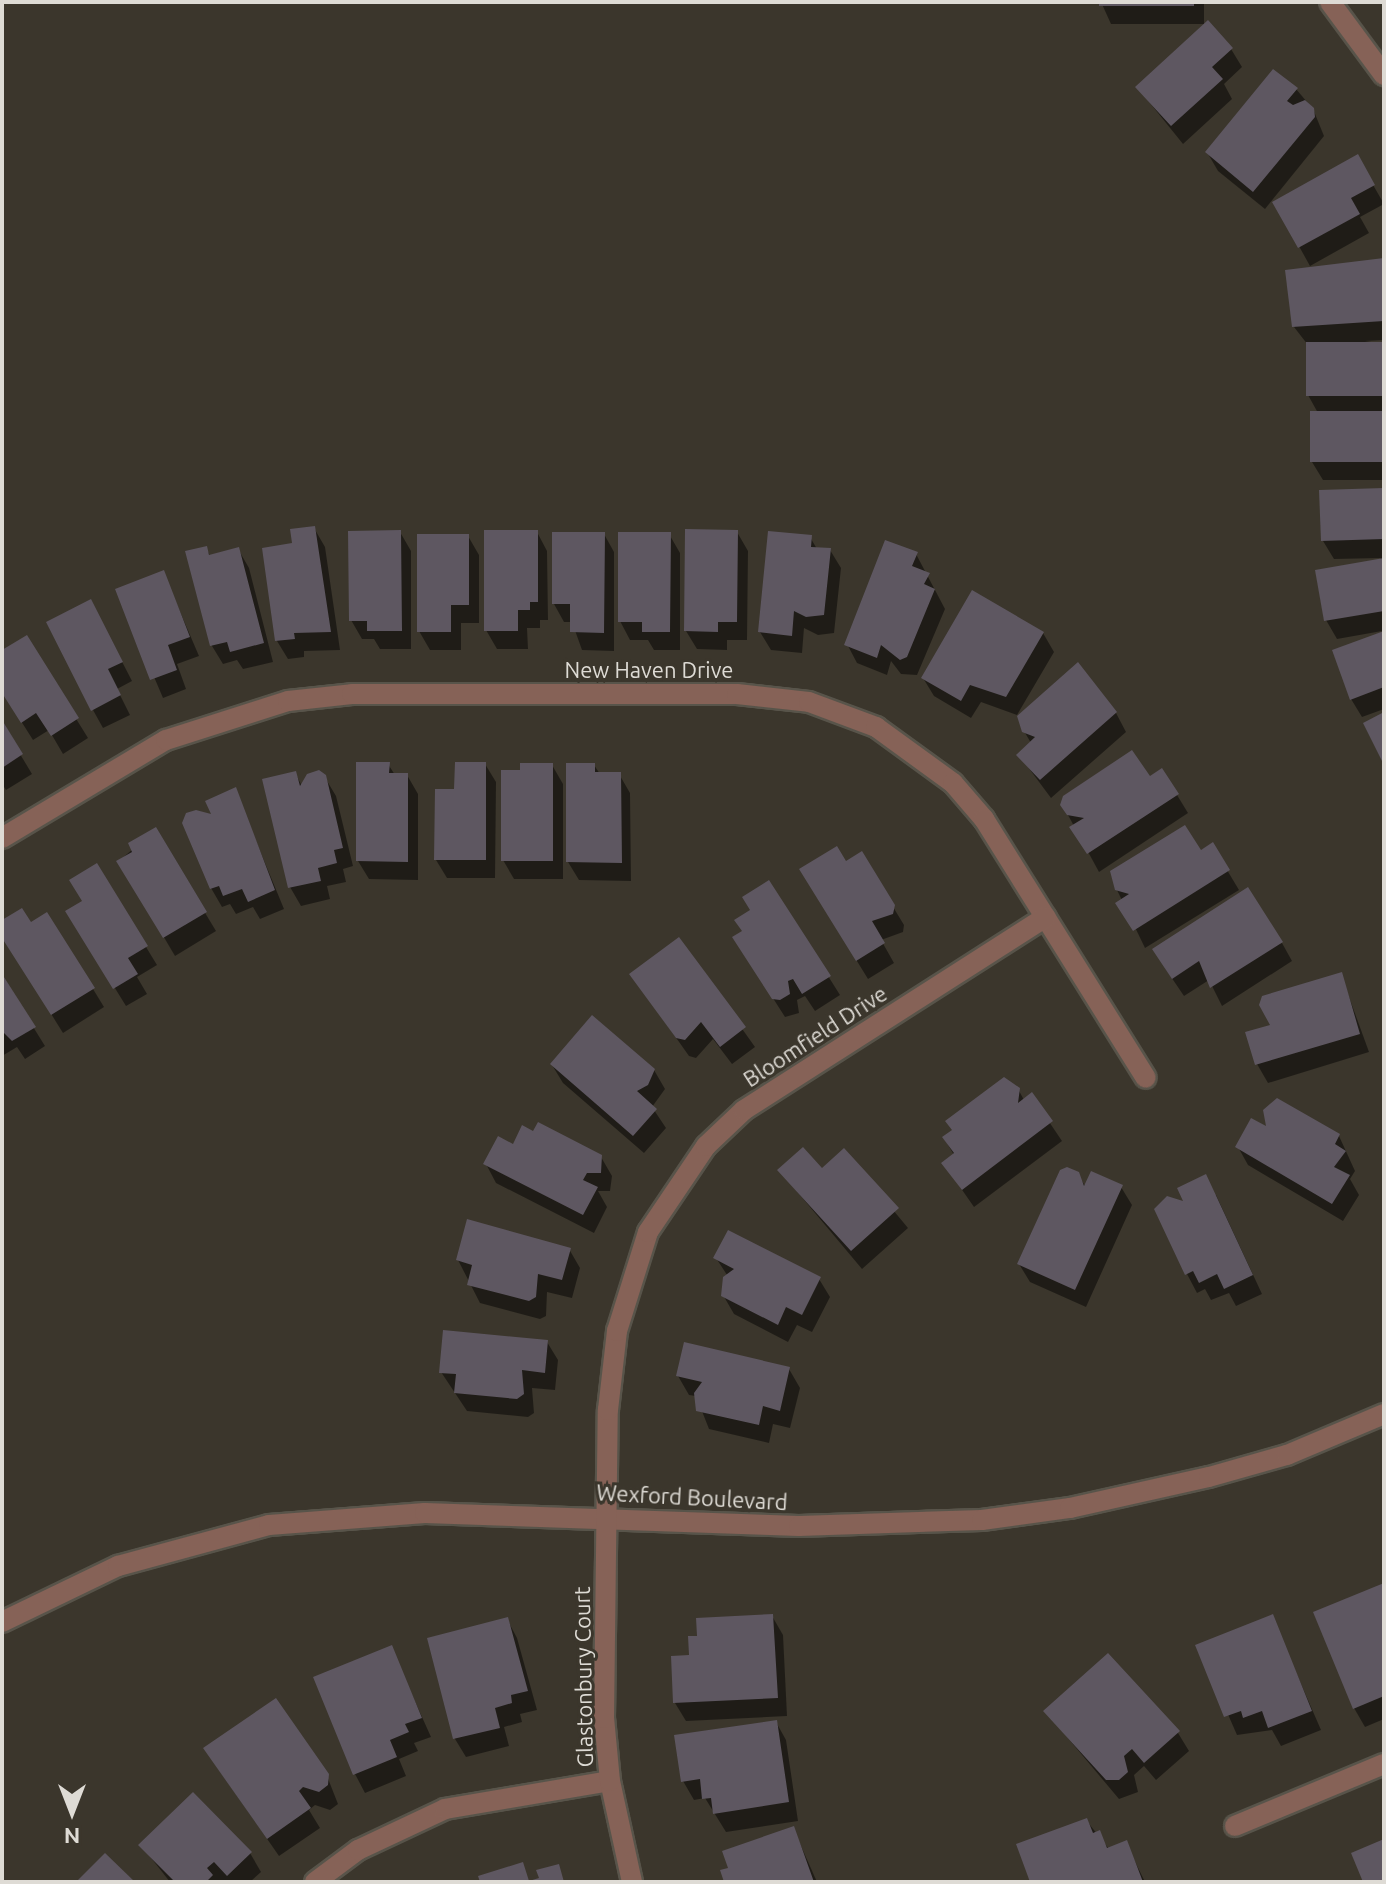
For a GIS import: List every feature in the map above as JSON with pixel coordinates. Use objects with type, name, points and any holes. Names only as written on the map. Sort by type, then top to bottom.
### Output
[{"type":"street","points":[[1330,2],[1384,75]]},
{"type":"street","name":"New Haven Drive","points":[[2,838],[166,740],[288,701],[352,694],[737,694],[809,702],[854,717],[935,766],[984,819],[1146,1078]]},
{"type":"street","name":"Bloomfield Drive","points":[[606,1517],[617,1331],[643,1244],[674,1188],[706,1146],[786,1079],[1046,917]]},
{"type":"street","name":"Wexford Boulevard","points":[[2,1622],[118,1566],[269,1525],[425,1513],[799,1526],[982,1520],[1070,1508],[1287,1455],[1384,1414]]},
{"type":"street","name":"Glastonbury Court","points":[[606,1517],[604,1703],[610,1781],[632,1882]]},
{"type":"street","points":[[1235,1826],[1384,1764]]},
{"type":"street","points":[[315,1882],[358,1850],[445,1809],[610,1781]]},
{"type":"building","points":[[1099,2],[1194,2],[1194,6],[1099,6]]},
{"type":"building","points":[[1208,20],[1233,48],[1212,67],[1223,79],[1171,126],[1135,87]]},
{"type":"building","points":[[1273,69],[1298,88],[1287,101],[1293,105],[1305,100],[1314,108],[1315,117],[1253,192],[1205,152]]},
{"type":"building","points":[[1358,154],[1375,185],[1351,198],[1360,214],[1298,248],[1272,202]]},
{"type":"building","points":[[1384,258],[1384,321],[1292,327],[1285,270]]},
{"type":"building","points":[[1306,342],[1384,342],[1384,396],[1306,396]]},
{"type":"building","points":[[1310,411],[1384,411],[1384,462],[1310,462]]},
{"type":"building","points":[[1384,488],[1384,539],[1321,541],[1319,490]]},
{"type":"building","points":[[315,526],[331,632],[294,633],[295,639],[275,641],[262,548],[292,543],[290,529]]},
{"type":"building","points":[[685,529],[738,530],[737,622],[718,622],[718,632],[684,631]]},
{"type":"building","points":[[401,530],[402,631],[367,631],[367,621],[349,621],[348,531]]},
{"type":"building","points":[[484,530],[538,530],[538,602],[530,602],[530,610],[518,610],[518,631],[484,631]]},
{"type":"building","points":[[768,531],[812,535],[811,547],[831,548],[824,615],[806,617],[794,611],[792,636],[758,632]]},
{"type":"building","points":[[552,532],[605,532],[604,633],[570,632],[570,604],[552,604]]},
{"type":"building","points":[[618,532],[671,532],[670,632],[642,632],[642,622],[618,622]]},
{"type":"building","points":[[417,534],[469,534],[469,605],[451,605],[451,632],[417,632]]},
{"type":"building","points":[[885,540],[918,552],[912,566],[930,573],[924,584],[935,589],[907,657],[900,660],[881,645],[877,658],[844,645]]},
{"type":"building","points":[[207,546],[209,555],[239,547],[264,643],[230,652],[227,642],[210,646],[185,551]]},
{"type":"building","points":[[1384,558],[1384,611],[1324,621],[1315,570]]},
{"type":"building","points":[[164,570],[190,637],[168,645],[177,670],[150,680],[115,589]]},
{"type":"building","points":[[972,590],[1044,632],[1006,697],[970,685],[961,701],[921,678]]},
{"type":"building","points":[[91,599],[123,662],[108,669],[121,695],[91,711],[46,622]]},
{"type":"building","points":[[1384,631],[1384,687],[1350,700],[1332,650]]},
{"type":"building","points":[[27,635],[79,718],[51,736],[36,713],[21,723],[2,693],[2,650]]},
{"type":"building","points":[[1078,662],[1117,712],[1040,780],[1016,755],[1035,737],[1022,732],[1017,716]]},
{"type":"building","points":[[1384,712],[1384,765],[1363,723]]},
{"type":"building","points":[[2,720],[23,754],[2,768]]},
{"type":"building","points":[[1132,750],[1150,776],[1162,768],[1179,794],[1087,854],[1069,827],[1084,818],[1067,815],[1060,805],[1063,796]]},
{"type":"building","points":[[356,762],[390,762],[389,773],[408,773],[408,862],[356,861]]},
{"type":"building","points":[[455,762],[486,762],[486,860],[434,860],[435,789],[454,789]]},
{"type":"building","points":[[520,763],[553,763],[553,861],[501,861],[501,770],[520,770]]},
{"type":"building","points":[[566,763],[595,763],[595,772],[621,772],[622,863],[566,862]]},
{"type":"building","points":[[319,770],[326,775],[343,848],[334,850],[337,863],[318,868],[321,881],[288,888],[262,779],[296,771],[300,786],[307,774]]},
{"type":"building","points":[[236,787],[275,890],[248,902],[242,889],[223,896],[219,886],[210,889],[182,823],[186,813],[196,810],[211,814],[205,801]]},
{"type":"building","points":[[1185,825],[1201,850],[1213,842],[1230,870],[1133,931],[1115,903],[1129,894],[1115,890],[1110,871]]},
{"type":"building","points":[[156,827],[207,912],[163,938],[116,861],[132,852],[128,843]]},
{"type":"building","points":[[837,846],[846,861],[862,851],[895,905],[893,914],[872,921],[885,943],[856,961],[799,869]]},
{"type":"building","points":[[97,863],[148,946],[128,958],[138,974],[113,989],[65,911],[82,901],[69,880]]},
{"type":"building","points":[[769,880],[831,976],[802,994],[793,979],[788,981],[790,994],[780,1000],[772,999],[732,937],[742,931],[734,920],[750,910],[742,897]]},
{"type":"building","points":[[1248,887],[1283,942],[1210,988],[1199,961],[1172,979],[1152,949]]},
{"type":"building","points":[[22,908],[31,922],[47,912],[95,988],[51,1015],[2,938],[2,920]]},
{"type":"building","points":[[679,937],[746,1027],[720,1047],[701,1022],[685,1040],[676,1038],[629,974]]},
{"type":"building","points":[[1342,972],[1360,1034],[1255,1065],[1245,1032],[1270,1025],[1259,1005],[1262,996]]},
{"type":"building","points":[[2,974],[36,1027],[12,1041],[2,1031]]},
{"type":"building","points":[[592,1015],[655,1069],[648,1085],[637,1091],[657,1109],[633,1136],[550,1064]]},
{"type":"building","points":[[1004,1077],[1020,1088],[1018,1103],[1032,1092],[1053,1121],[962,1190],[941,1163],[954,1153],[942,1137],[952,1130],[945,1121]]},
{"type":"building","points":[[1277,1098],[1340,1134],[1335,1144],[1346,1151],[1334,1167],[1350,1175],[1332,1204],[1235,1147],[1251,1118],[1266,1126],[1263,1110]]},
{"type":"building","points":[[538,1122],[602,1155],[601,1173],[587,1173],[583,1180],[598,1187],[583,1215],[483,1164],[498,1136],[513,1144],[522,1125],[533,1131]]},
{"type":"building","points":[[803,1147],[822,1168],[844,1148],[899,1208],[851,1251],[777,1170]]},
{"type":"building","points":[[1067,1167],[1079,1172],[1084,1186],[1091,1171],[1123,1185],[1075,1290],[1017,1264],[1060,1170]]},
{"type":"building","points":[[1206,1174],[1253,1275],[1224,1289],[1217,1274],[1199,1283],[1193,1271],[1185,1275],[1154,1209],[1167,1196],[1183,1201],[1177,1188]]},
{"type":"building","points":[[467,1219],[571,1248],[562,1280],[538,1274],[536,1297],[529,1301],[467,1285],[472,1265],[456,1260]]},
{"type":"building","points":[[728,1230],[821,1277],[802,1315],[786,1307],[778,1325],[721,1296],[723,1277],[734,1269],[713,1258]]},
{"type":"building","points":[[443,1330],[548,1340],[545,1373],[522,1370],[524,1394],[517,1399],[454,1393],[456,1374],[439,1373]]},
{"type":"building","points":[[684,1342],[790,1367],[780,1411],[763,1406],[759,1425],[696,1411],[694,1393],[702,1382],[676,1376]]},
{"type":"building","points":[[1384,1583],[1384,1696],[1353,1709],[1313,1612]]},
{"type":"building","points":[[773,1614],[778,1698],[673,1703],[671,1656],[689,1655],[688,1636],[697,1636],[696,1618]]},
{"type":"building","points":[[1273,1614],[1312,1711],[1268,1728],[1262,1711],[1243,1718],[1241,1711],[1224,1717],[1195,1645]]},
{"type":"building","points":[[508,1617],[528,1691],[511,1695],[512,1703],[495,1708],[500,1728],[453,1739],[427,1638]]},
{"type":"building","points":[[392,1645],[422,1718],[405,1724],[409,1732],[390,1740],[397,1757],[353,1775],[313,1677]]},
{"type":"building","points":[[1108,1653],[1180,1731],[1144,1763],[1132,1749],[1124,1756],[1128,1772],[1119,1780],[1106,1780],[1043,1711]]},
{"type":"building","points":[[276,1698],[329,1774],[328,1785],[319,1792],[303,1787],[299,1791],[311,1808],[267,1839],[203,1748]]},
{"type":"building","points":[[777,1720],[789,1802],[713,1814],[711,1798],[702,1799],[700,1779],[681,1782],[674,1735]]},
{"type":"building","points":[[193,1792],[252,1852],[227,1876],[214,1862],[207,1868],[213,1875],[206,1882],[175,1882],[138,1845]]},
{"type":"building","points":[[1087,1818],[1093,1833],[1100,1830],[1107,1848],[1127,1840],[1143,1882],[1030,1882],[1016,1844]]},
{"type":"building","points":[[794,1826],[814,1882],[724,1882],[720,1870],[728,1868],[722,1851]]},
{"type":"building","points":[[1384,1839],[1384,1882],[1363,1882],[1351,1853]]},
{"type":"building","points":[[105,1853],[135,1882],[76,1882]]},
{"type":"building","points":[[523,1862],[529,1881],[539,1878],[536,1870],[559,1864],[564,1882],[480,1882],[478,1876]]}]
